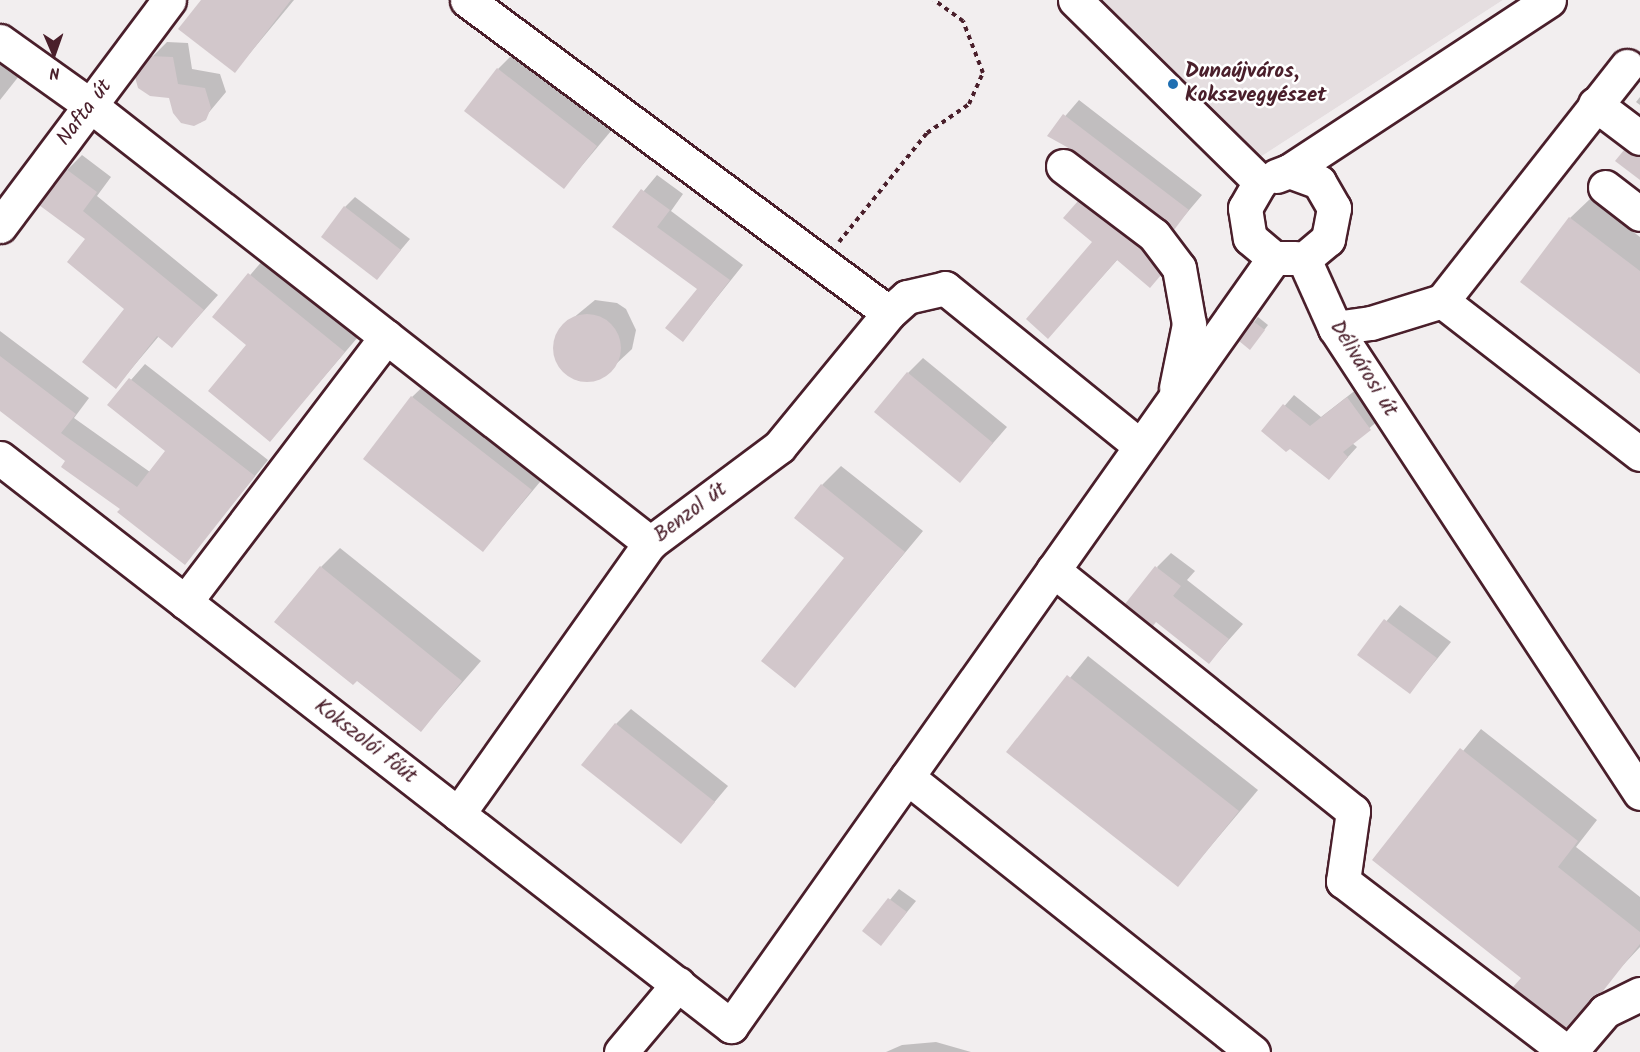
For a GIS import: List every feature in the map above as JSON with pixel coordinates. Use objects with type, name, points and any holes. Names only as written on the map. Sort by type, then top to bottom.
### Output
[{"type":"street","name":"Nafta út","points":[[0,225],[169,0]]},
{"type":"street","points":[[467,0],[889,313]]},
{"type":"street","points":[[1075,0],[1275,177],[1319,182],[1334,208],[1328,239],[1289,258],[1174,399],[907,777],[1253,1052]]},
{"type":"street","points":[[1275,177],[1549,0]]},
{"type":"street","points":[[0,41],[91,106],[650,543]]},
{"type":"street","points":[[1335,328],[1371,323],[1442,301],[1627,66]]},
{"type":"street","points":[[1595,104],[1640,138]]},
{"type":"street","points":[[1064,166],[1154,235],[1179,268],[1188,324],[1174,399]]},
{"type":"street","name":"Délivárosi út","points":[[1275,177],[1245,208],[1250,238],[1289,258],[1640,794]]},
{"type":"street","points":[[1605,187],[1640,214]]},
{"type":"street","name":"Benzol út","points":[[458,814],[650,543],[779,447],[889,313],[908,297],[945,288],[1140,446]]},
{"type":"street","points":[[1442,301],[1640,454]]},
{"type":"street","points":[[185,602],[386,337]]},
{"type":"street","name":"Kokszolói főút","points":[[0,458],[731,1026],[907,777]]},
{"type":"street","points":[[1053,570],[1353,811],[1343,881],[1532,1042],[1568,1052],[1605,1011],[1640,994]]},
{"type":"street","points":[[621,1052],[678,984]]},
{"type":"path","points":[[822,263],[927,133],[969,104],[983,73],[963,21],[934,0]]},
{"type":"shaded area","points":[[0,0],[1091,0],[1248,165],[1503,0],[1640,0],[1640,1052],[0,1052]]},
{"type":"shaded area","points":[[1091,0],[1503,0],[1248,165]]},
{"type":"building","points":[[201,0],[291,0],[235,73],[178,29]]},
{"type":"building","points":[[150,56],[173,57],[178,84],[205,88],[211,108],[206,120],[194,126],[181,123],[173,113],[169,98],[150,96],[138,88],[135,77]]},
{"type":"building","points":[[497,68],[597,146],[564,189],[464,111]]},
{"type":"building","points":[[1063,114],[1189,210],[1174,230],[1074,151],[1047,136]]},
{"type":"building","points":[[1624,150],[1640,156],[1640,180],[1615,161]]},
{"type":"building","points":[[66,169],[97,192],[83,211],[204,310],[172,348],[157,336],[116,389],[82,362],[124,309],[67,262],[85,239],[39,205]]},
{"type":"building","points":[[641,189],[670,210],[657,227],[730,280],[683,342],[665,328],[697,289],[612,227]]},
{"type":"building","points":[[1078,201],[1141,248],[1161,275],[1150,288],[1117,260],[1048,339],[1026,319],[1092,242],[1063,218]]},
{"type":"building","points":[[344,206],[401,250],[377,280],[321,237]]},
{"type":"building","points":[[1569,217],[1640,271],[1640,374],[1520,282]]},
{"type":"building","points":[[248,273],[345,352],[270,442],[208,391],[246,345],[212,317]]},
{"type":"building","points":[[580,314],[594,314],[606,319],[616,329],[621,348],[616,367],[606,377],[594,382],[580,382],[568,377],[558,367],[553,355],[553,341],[558,329],[568,319]]},
{"type":"building","points":[[1253,321],[1265,330],[1250,350],[1239,341]]},
{"type":"building","points":[[0,356],[76,414],[61,433],[137,487],[165,451],[107,405],[129,378],[255,476],[185,565],[117,512],[120,509],[61,467],[65,461],[0,411]]},
{"type":"building","points":[[907,372],[993,443],[960,483],[874,412]]},
{"type":"building","points":[[411,396],[532,490],[483,552],[363,459]]},
{"type":"building","points":[[1347,397],[1371,430],[1343,452],[1348,457],[1329,480],[1290,449],[1286,452],[1261,431],[1283,404],[1310,426]]},
{"type":"building","points":[[821,484],[905,552],[795,688],[761,661],[844,558],[794,518]]},
{"type":"building","points":[[320,566],[462,681],[421,732],[357,681],[353,685],[274,622]]},
{"type":"building","points":[[1155,566],[1181,586],[1173,596],[1229,639],[1209,664],[1156,622],[1153,626],[1125,604]]},
{"type":"building","points":[[1384,619],[1437,658],[1410,694],[1357,655]]},
{"type":"building","points":[[1067,675],[1239,811],[1178,887],[1006,752]]},
{"type":"building","points":[[615,723],[715,802],[681,844],[581,765]]},
{"type":"building","points":[[1460,748],[1578,841],[1558,867],[1640,932],[1640,944],[1603,991],[1591,999],[1566,1028],[1513,987],[1521,978],[1372,860]]},
{"type":"building","points":[[888,898],[907,912],[881,946],[862,931]]},
{"type":"place","name":"Dunaújváros, Kokszvegyészet","points":[[1173,84]]}]
